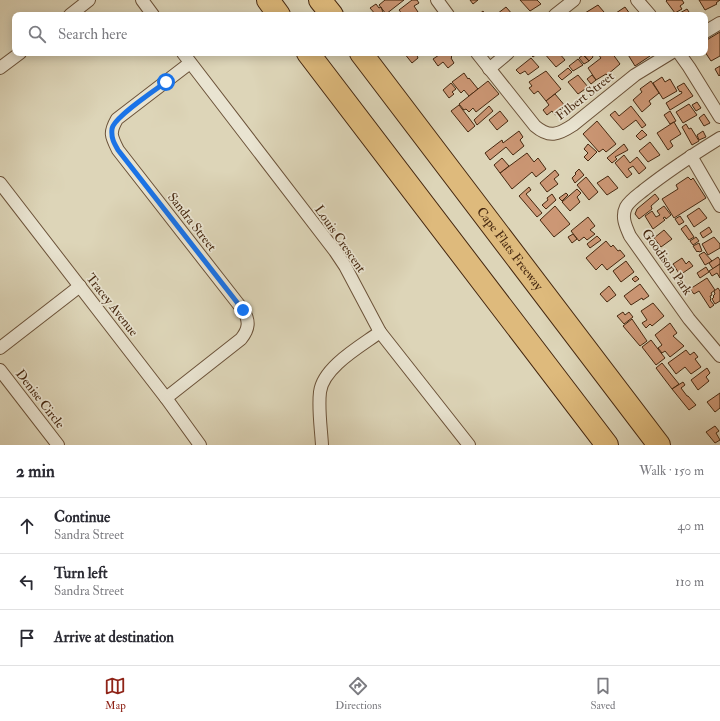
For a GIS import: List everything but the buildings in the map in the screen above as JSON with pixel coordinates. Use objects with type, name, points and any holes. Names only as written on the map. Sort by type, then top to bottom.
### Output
[{"type":"highway","points":[[268,0],[277,12]]},
{"type":"highway","points":[[320,0],[330,12]]},
{"type":"highway","points":[[310,56],[607,445]]},
{"type":"highway","name":"Cape Flats Freeway","points":[[363,56],[659,445]]},
{"type":"street","points":[[74,12],[89,0]]},
{"type":"street","points":[[142,0],[152,12]]},
{"type":"street","points":[[437,0],[446,12]]},
{"type":"street","points":[[559,12],[574,0]]},
{"type":"street","points":[[637,0],[647,12]]},
{"type":"street","points":[[708,30],[720,23]]},
{"type":"street","points":[[0,68],[16,56]]},
{"type":"street","name":"Filbert Street","points":[[479,56],[535,126],[541,131],[549,134],[557,134],[564,131],[635,75],[666,56]]},
{"type":"street","points":[[489,69],[504,56]]},
{"type":"street","points":[[681,56],[720,116]]},
{"type":"street","name":"Louis Crescent","points":[[186,58],[335,251],[345,266],[380,332],[469,445]]},
{"type":"street","name":"Sandra Street","points":[[166,398],[241,339],[246,332],[248,324],[247,316],[243,310],[118,150],[112,139],[112,128],[117,119],[186,58]]},
{"type":"street","name":"Goodison Park","points":[[720,138],[691,156],[631,201],[626,207],[624,216],[625,225],[630,236],[689,319],[720,356]]},
{"type":"street","points":[[691,156],[720,206]]},
{"type":"street","name":"Tracey Avenue","points":[[0,183],[166,398],[200,445]]},
{"type":"street","points":[[0,348],[80,286]]},
{"type":"street","points":[[322,445],[320,391],[326,376],[338,364],[380,332]]},
{"type":"street","name":"Denise Circle","points":[[0,370],[58,445]]},
{"type":"route","points":[[166,82],[117,119],[112,128],[112,139],[118,150],[243,310]]}]
